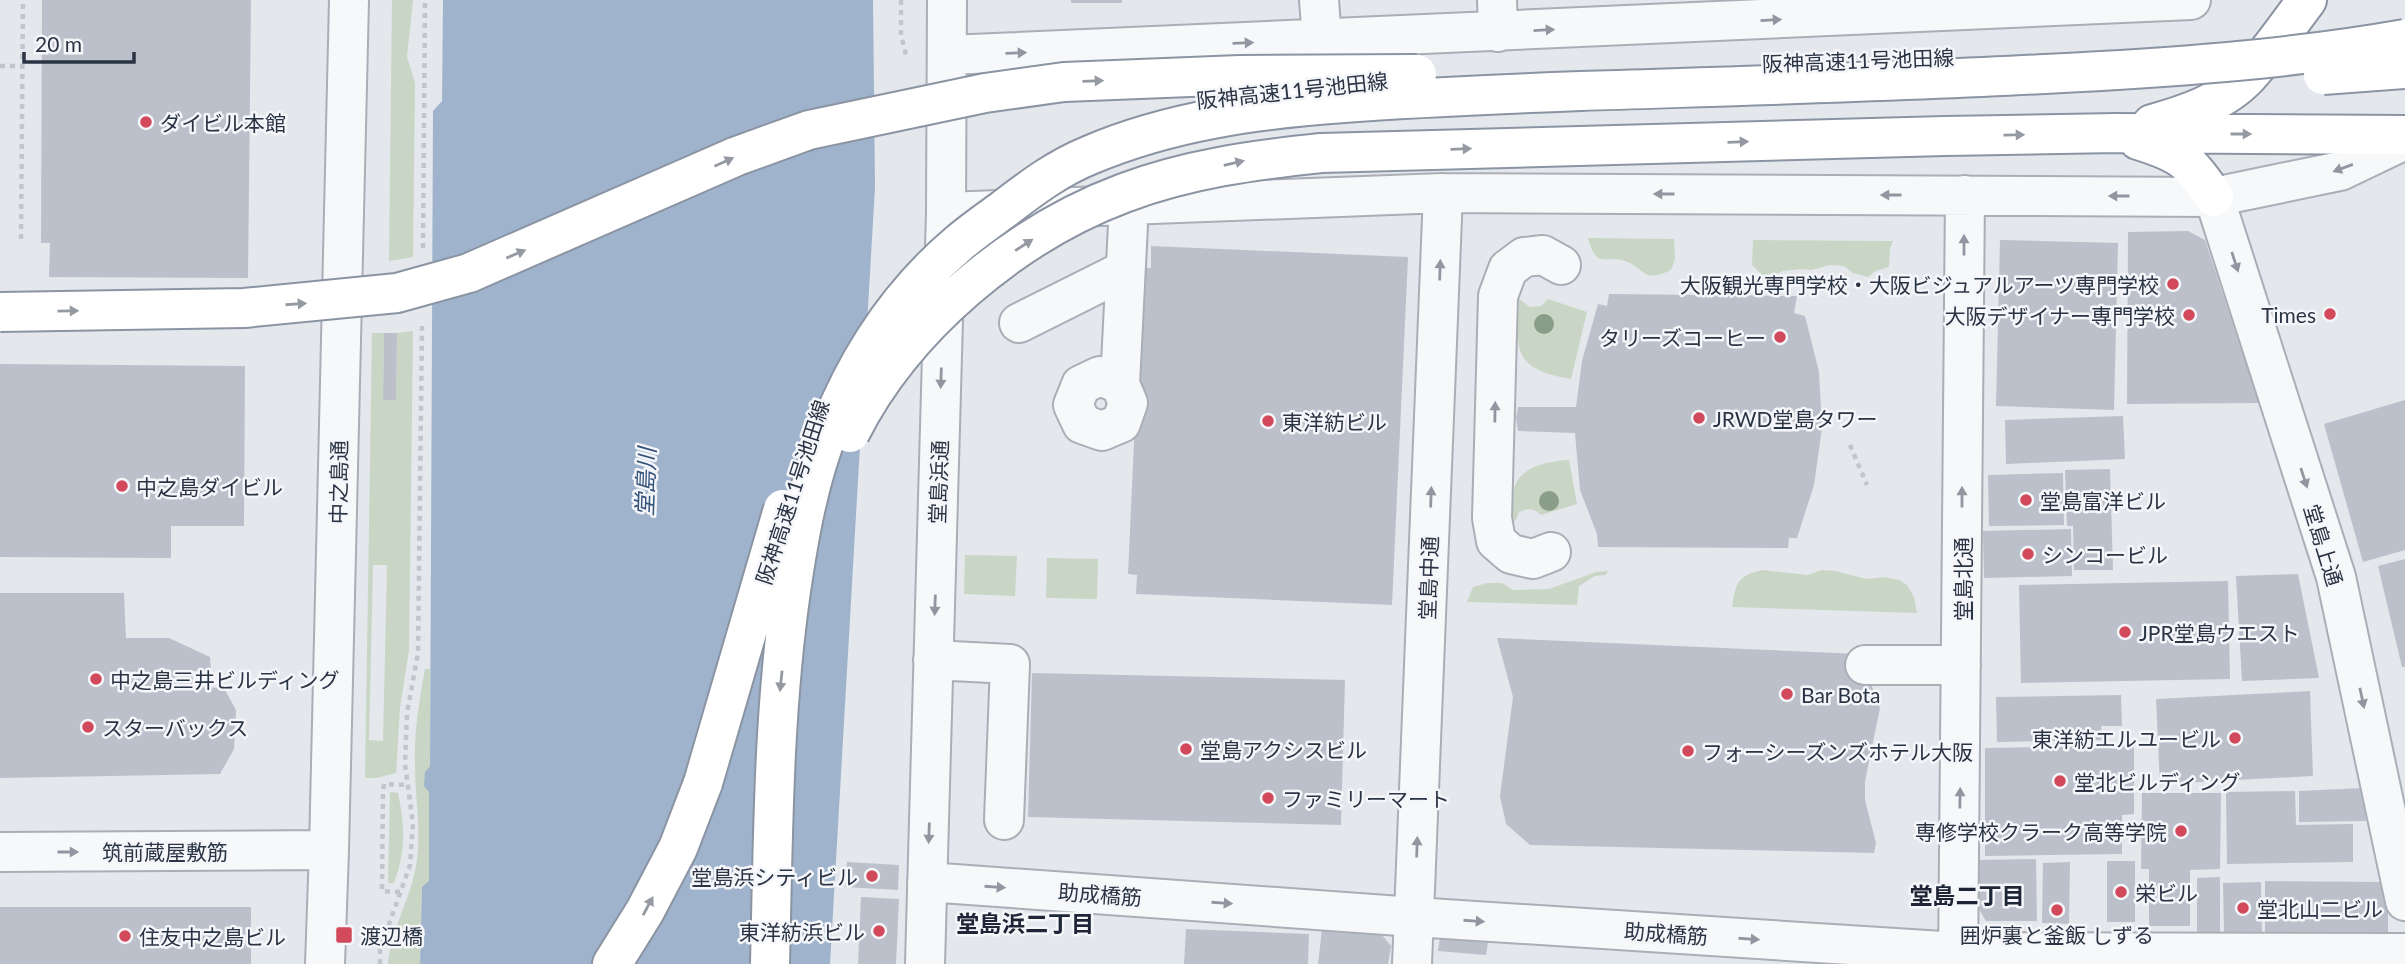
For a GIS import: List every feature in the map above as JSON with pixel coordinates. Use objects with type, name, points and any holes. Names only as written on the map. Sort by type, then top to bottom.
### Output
[{"type":"highway","points":[[2116,133],[2178,117],[2214,101],[2246,78],[2307,0]]},
{"type":"highway","name":"阪神高速11号池田線","points":[[771,964],[774,802],[779,700],[787,621],[810,486],[829,429],[853,378],[883,327],[918,284],[957,244],[1045,178],[1089,155],[1141,137],[1199,121],[1255,111],[1379,100],[1977,66],[2139,47],[2267,36],[2405,17]]},
{"type":"highway","name":"阪神高速11号池田線","points":[[612,964],[645,911],[672,858],[703,783],[792,480],[811,421],[836,365],[871,310],[904,267],[944,226],[988,190],[1034,159],[1082,135],[1135,115],[1192,100],[1248,91],[1374,79],[1486,73],[1977,66],[2145,69],[2271,58],[2405,39]]},
{"type":"highway","points":[[1977,66],[2096,57],[2344,52],[2405,46]]},
{"type":"highway","points":[[1977,66],[2260,78],[2405,69]]},
{"type":"highway","points":[[0,312],[244,307],[397,293],[469,273],[737,156],[809,130],[985,93],[1065,82],[1228,76],[1486,73]]},
{"type":"highway","points":[[2116,133],[2171,150],[2191,165],[2214,197]]},
{"type":"highway","points":[[703,783],[825,483],[853,428],[886,376],[927,326],[969,286],[1016,250],[1066,218],[1124,192],[1250,160],[1321,153],[2116,133],[2405,138]]},
{"type":"street","name":"中之島通","points":[[325,964],[349,0]]},
{"type":"street","name":"堂島浜通","points":[[925,964],[946,212],[947,0]]},
{"type":"street","points":[[1319,0],[1322,39]]},
{"type":"street","points":[[948,55],[1322,39],[1497,16],[2191,0]]},
{"type":"street","points":[[946,212],[1443,192],[2214,197],[2340,171],[2405,138]]},
{"type":"street","name":"堂島中通","points":[[1412,964],[1443,192]]},
{"type":"street","name":"堂島北通","points":[[1958,958],[1965,195]]},
{"type":"street","name":"堂島上通","points":[[2214,197],[2336,577],[2405,901]]},
{"type":"street","points":[[1120,384],[1129,205]]},
{"type":"street","points":[[1551,552],[1533,559],[1511,554],[1496,541],[1492,517],[1498,296],[1508,269],[1524,257],[1543,255],[1561,265]]},
{"type":"street","points":[[1020,323],[1125,270]]},
{"type":"street","points":[[1437,355],[1496,357]]},
{"type":"street","points":[[1433,452],[1494,452]]},
{"type":"street","points":[[933,660],[1010,664],[1004,820]]},
{"type":"street","points":[[1865,666],[1961,666]]},
{"type":"street","name":"筑前蔵屋敷筋","points":[[0,852],[329,850]]},
{"type":"street","name":"助成橋筋","points":[[927,882],[1958,958],[2405,953]]},
{"type":"path","points":[[21,239],[23,0]]},
{"type":"path","points":[[423,255],[425,0]]},
{"type":"path","points":[[901,0],[901,35],[906,55]]},
{"type":"path","points":[[0,66],[22,66]]},
{"type":"path","points":[[380,964],[380,950],[410,865],[413,824],[405,764],[407,713],[418,653],[422,322]]},
{"type":"path","points":[[1850,445],[1867,485]]},
{"type":"path","points":[[400,892],[382,891],[383,792],[384,785],[407,785]]},
{"type":"green space","points":[[392,0],[413,0],[407,57],[415,83],[413,257],[389,261]]},
{"type":"green space","points":[[1588,238],[1674,239],[1675,259],[1671,270],[1649,275],[1625,261],[1598,258]]},
{"type":"green space","points":[[1753,240],[1893,241],[1889,267],[1875,271],[1868,277],[1853,273],[1844,266],[1830,265],[1811,270],[1783,271],[1771,277],[1763,276],[1752,265]]},
{"type":"green space","points":[[1519,299],[1530,307],[1541,306],[1548,299],[1587,312],[1571,379],[1538,370],[1522,355],[1518,332]]},
{"type":"green space","points":[[413,331],[409,650],[400,708],[396,773],[365,778],[372,333],[384,333],[383,400],[396,400],[397,333]],"holes":[[[373,565],[387,565],[383,741],[369,740]]]},
{"type":"green space","points":[[1569,460],[1577,504],[1541,515],[1533,510],[1525,510],[1519,512],[1516,520],[1512,522],[1514,489],[1522,475],[1536,466]]},
{"type":"green space","points":[[965,555],[1017,556],[1015,596],[964,594]]},
{"type":"green space","points":[[1047,558],[1098,559],[1097,599],[1046,598]]},
{"type":"green space","points":[[1762,570],[1808,575],[1822,570],[1866,579],[1884,577],[1899,580],[1907,585],[1914,597],[1917,613],[1732,607],[1739,582],[1747,575]]},
{"type":"green space","points":[[1608,571],[1606,575],[1595,576],[1579,586],[1577,605],[1467,602],[1473,587],[1487,583],[1502,583],[1513,590],[1549,589],[1596,572]]},
{"type":"green space","points":[[425,669],[430,669],[430,766],[425,772],[429,792],[429,882],[422,887],[420,964],[388,964],[418,853],[415,740]]},
{"type":"green space","points":[[390,792],[398,793],[403,828],[401,860],[394,883],[388,883]]},
{"type":"water","name":"堂島川","points":[[443,0],[873,0],[875,187],[830,964],[420,964],[422,887],[429,881],[429,792],[424,786],[425,772],[430,766],[433,111],[442,101]]},
{"type":"building","name":"ダイビル本館","points":[[42,0],[251,0],[248,278],[49,277],[50,243],[41,243]]},
{"type":"building","points":[[1071,0],[1122,0],[1122,3],[1071,3]]},
{"type":"building","name":"大阪観光専門学校・大阪ビジュアルアーツ専門学校","points":[[2188,231],[2205,240],[2259,403],[2127,404],[2128,232]]},
{"type":"building","points":[[2000,240],[2118,243],[2114,410],[1996,406]]},
{"type":"building","name":"東洋紡ビル","points":[[1151,246],[1408,257],[1392,605],[1136,594],[1137,575],[1128,574],[1142,267],[1151,268]]},
{"type":"building","name":"JRWD堂島タワー","points":[[1609,294],[1797,296],[1794,313],[1805,316],[1819,372],[1822,428],[1814,485],[1797,538],[1789,538],[1788,548],[1598,547],[1597,534],[1580,490],[1575,433],[1518,431],[1516,418],[1518,407],[1576,407],[1582,361],[1598,304],[1607,306]]},
{"type":"building","points":[[384,333],[397,333],[396,400],[383,400]]},
{"type":"building","name":"中之島ダイビル","points":[[0,364],[245,366],[244,526],[171,526],[171,558],[0,557]]},
{"type":"building","points":[[2405,400],[2405,550],[2363,562],[2324,424]]},
{"type":"building","points":[[2123,416],[2125,459],[2006,464],[2005,420]]},
{"type":"building","points":[[2110,469],[2113,570],[2074,570],[2073,526],[2067,526],[2065,470]]},
{"type":"building","name":"堂島富洋ビル","points":[[2063,473],[2064,525],[1989,526],[1988,475]]},
{"type":"building","name":"シンコービル","points":[[2071,529],[2072,576],[1984,578],[1983,531]]},
{"type":"building","points":[[2405,559],[2405,667],[2402,667],[2378,566]]},
{"type":"building","points":[[2298,574],[2319,678],[2242,681],[2236,576]]},
{"type":"building","name":"JPR堂島ウエスト","points":[[2228,581],[2230,679],[2021,683],[2019,585]]},
{"type":"building","name":"中之島三井ビルディング","points":[[0,593],[124,593],[126,638],[169,638],[210,657],[211,670],[193,671],[192,687],[224,688],[236,710],[234,749],[220,774],[0,778]]},
{"type":"building","points":[[1497,638],[1860,654],[1880,708],[1865,781],[1865,800],[1876,843],[1874,853],[1530,845],[1506,824],[1500,796],[1513,697]]},
{"type":"building","name":"堂島アクシスビル","points":[[1032,673],[1345,680],[1341,825],[1028,817]]},
{"type":"building","name":"東洋紡エルユービル","points":[[2310,691],[2313,776],[2160,784],[2156,699]]},
{"type":"building","points":[[2121,695],[2122,726],[2101,726],[2102,740],[1997,742],[1996,697]]},
{"type":"building","name":"堂北ビルディング","points":[[2134,746],[2134,814],[2122,815],[2122,854],[1985,856],[1985,748]]},
{"type":"building","points":[[2363,788],[2366,821],[2299,822],[2299,791]]},
{"type":"building","points":[[2295,791],[2296,825],[2353,824],[2353,862],[2227,864],[2226,792]]},
{"type":"building","name":"専修学校クラーク高等学院","points":[[2142,793],[2221,793],[2220,869],[2190,870],[2190,926],[2149,926],[2149,869],[2141,869]]},
{"type":"building","points":[[2036,859],[2037,921],[1986,921],[1977,906],[1978,860]]},
{"type":"building","name":"栄ビル","points":[[2107,861],[2135,861],[2135,922],[2107,922]]},
{"type":"building","name":"堂島浜シティビル","points":[[847,862],[899,865],[898,890],[845,887]]},
{"type":"building","points":[[2070,862],[2069,924],[2042,923],[2043,863]]},
{"type":"building","points":[[2220,877],[2220,932],[2197,932],[2197,878]]},
{"type":"building","points":[[2265,881],[2388,882],[2388,934],[2265,933]]},
{"type":"building","name":"堂北山二ビル","points":[[2261,882],[2262,933],[2224,933],[2223,883]]},
{"type":"building","name":"東洋紡浜ビル","points":[[861,897],[899,899],[896,964],[858,964]]},
{"type":"building","name":"住友中之島ビル","points":[[0,907],[251,907],[251,964],[0,964]]},
{"type":"building","points":[[1186,929],[1309,934],[1308,964],[1184,964]]},
{"type":"building","points":[[1322,929],[1382,935],[1391,946],[1388,964],[1318,964]]},
{"type":"building","points":[[1440,938],[1488,942],[1486,955],[1438,951]]},
{"type":"place","name":"ダイビル本館","points":[[146,122]]},
{"type":"place","name":"大阪観光専門学校・大阪ビジュアルアーツ専門学校","points":[[2173,284]]},
{"type":"place","name":"Times","points":[[2330,314]]},
{"type":"place","name":"大阪デザイナー専門学校","points":[[2189,315]]},
{"type":"place","name":"タリーズコーヒー","points":[[1780,337]]},
{"type":"place","name":"JRWD堂島タワー","points":[[1699,418]]},
{"type":"place","name":"東洋紡ビル","points":[[1268,421]]},
{"type":"place","name":"中之島ダイビル","points":[[122,486]]},
{"type":"place","name":"堂島富洋ビル","points":[[2026,500]]},
{"type":"place","name":"シンコービル","points":[[2028,554]]},
{"type":"place","name":"JPR堂島ウエスト","points":[[2125,632]]},
{"type":"place","name":"中之島三井ビルディング","points":[[96,679]]},
{"type":"place","name":"Bar Bota","points":[[1787,694]]},
{"type":"place","name":"スターバックス","points":[[88,727]]},
{"type":"place","name":"東洋紡エルユービル","points":[[2235,738]]},
{"type":"place","name":"堂島アクシスビル","points":[[1186,749]]},
{"type":"place","name":"フォーシーズンズホテル大阪","points":[[1688,751]]},
{"type":"place","name":"堂北ビルディング","points":[[2060,781]]},
{"type":"place","name":"ファミリーマート","points":[[1268,798]]},
{"type":"place","name":"専修学校クラーク高等学院","points":[[2181,831]]},
{"type":"place","name":"堂島浜シティビル","points":[[872,876]]},
{"type":"place","name":"栄ビル","points":[[2121,892]]},
{"type":"place","name":"堂北山二ビル","points":[[2243,908]]},
{"type":"place","name":"囲炉裏と釜飯 しずる","points":[[2057,910]]},
{"type":"place","name":"東洋紡浜ビル","points":[[879,931]]},
{"type":"place","name":"渡辺橋","points":[[344,935]]},
{"type":"place","name":"住友中之島ビル","points":[[125,936]]},
{"type":"district","name":"堂島二丁目","points":[[1967,895]]},
{"type":"district","name":"堂島浜二丁目","points":[[1025,923]]}]
